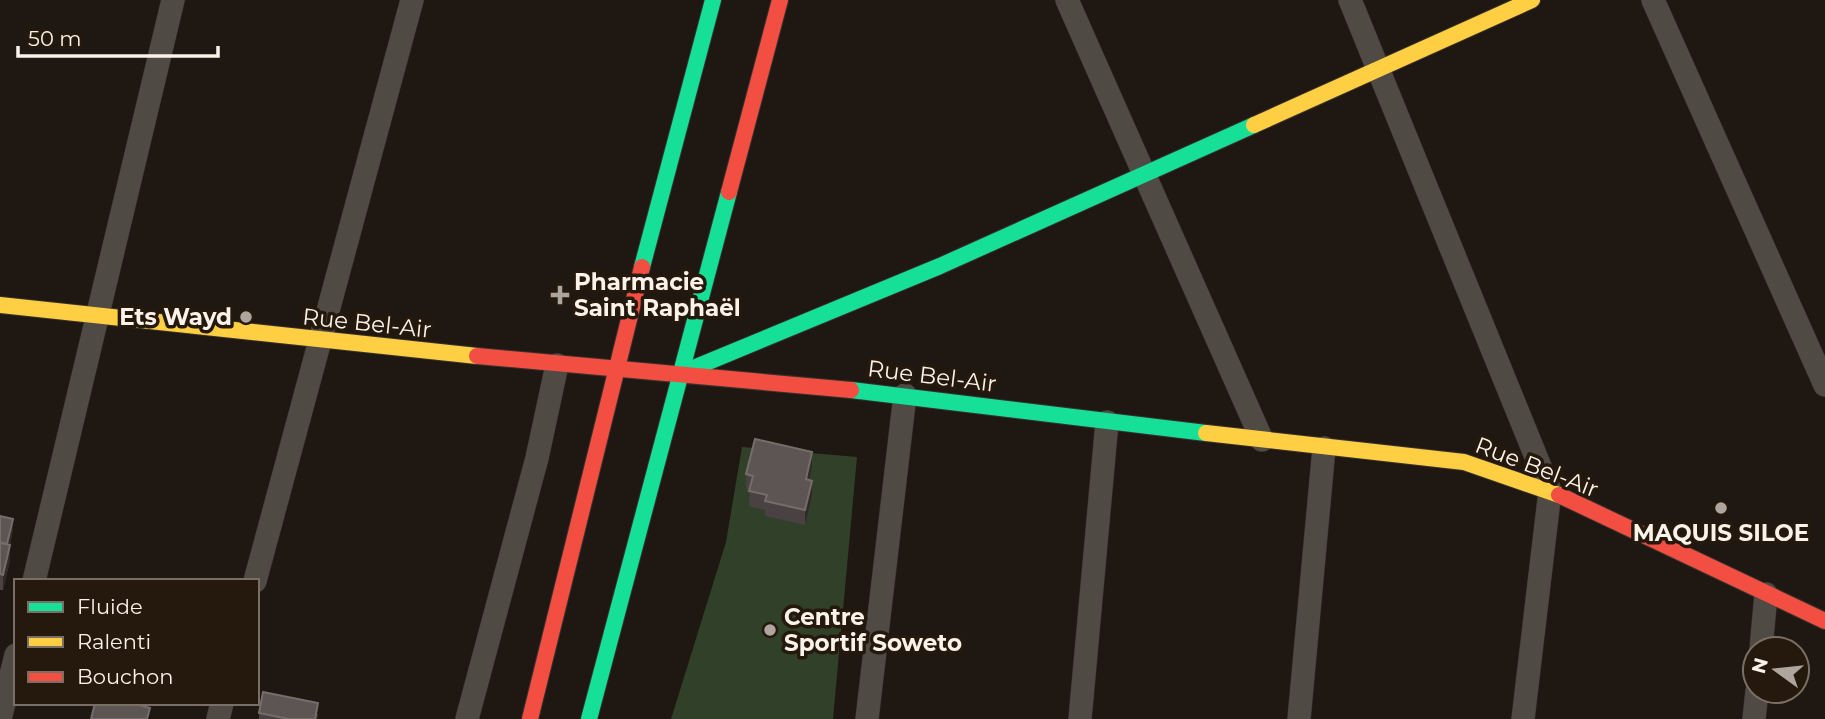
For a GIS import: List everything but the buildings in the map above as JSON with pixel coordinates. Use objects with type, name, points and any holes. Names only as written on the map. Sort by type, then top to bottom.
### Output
[{"type":"main road","points":[[530,719],[615,368],[713,0]]},
{"type":"main road","points":[[589,719],[684,372],[780,0]]},
{"type":"main road","points":[[684,372],[940,266],[1143,172],[1532,0]]},
{"type":"main road","name":"Rue Bel-Air","points":[[0,305],[557,365],[684,372],[905,395],[1107,422],[1464,462],[1550,491],[1825,621]]},
{"type":"street","points":[[34,579],[173,0]]},
{"type":"street","points":[[256,579],[412,0]]},
{"type":"street","points":[[1067,0],[1262,440]]},
{"type":"street","points":[[1350,0],[1550,491],[1524,719]]},
{"type":"street","points":[[1653,0],[1825,385]]},
{"type":"street","points":[[467,719],[537,458],[557,365]]},
{"type":"street","points":[[867,719],[905,395]]},
{"type":"street","points":[[1080,719],[1107,422]]},
{"type":"street","points":[[1300,719],[1324,448]]},
{"type":"street","points":[[1762,635],[1766,594]]},
{"type":"street","points":[[0,719],[14,664]]},
{"type":"green space","name":"Centre Sportif Soweto","points":[[742,447],[857,457],[833,719],[671,719],[726,542]]},
{"type":"traffic: fast","points":[[642,267],[713,0]]},
{"type":"traffic: fast","points":[[684,372],[940,266],[1254,125]]},
{"type":"traffic: fast","points":[[589,719],[729,192]]},
{"type":"traffic: fast","points":[[851,390],[1206,433]]},
{"type":"traffic: slow","points":[[1254,125],[1532,0]]},
{"type":"traffic: slow","points":[[0,305],[477,356]]},
{"type":"traffic: slow","points":[[1206,433],[1464,462],[1559,495]]},
{"type":"traffic: jam","points":[[729,192],[780,0]]},
{"type":"traffic: jam","points":[[530,719],[642,267]]},
{"type":"traffic: jam","points":[[477,356],[851,390]]},
{"type":"traffic: jam","points":[[1559,495],[1825,621]]},
{"type":"place","name":"Pharmacie Saint Raphaël","points":[[560,295]]},
{"type":"place","name":"Ets Wayd","points":[[246,317]]},
{"type":"place","name":"MAQUIS SILOE","points":[[1721,508]]},
{"type":"place","name":"Centre Sportif Soweto","points":[[770,630]]}]
